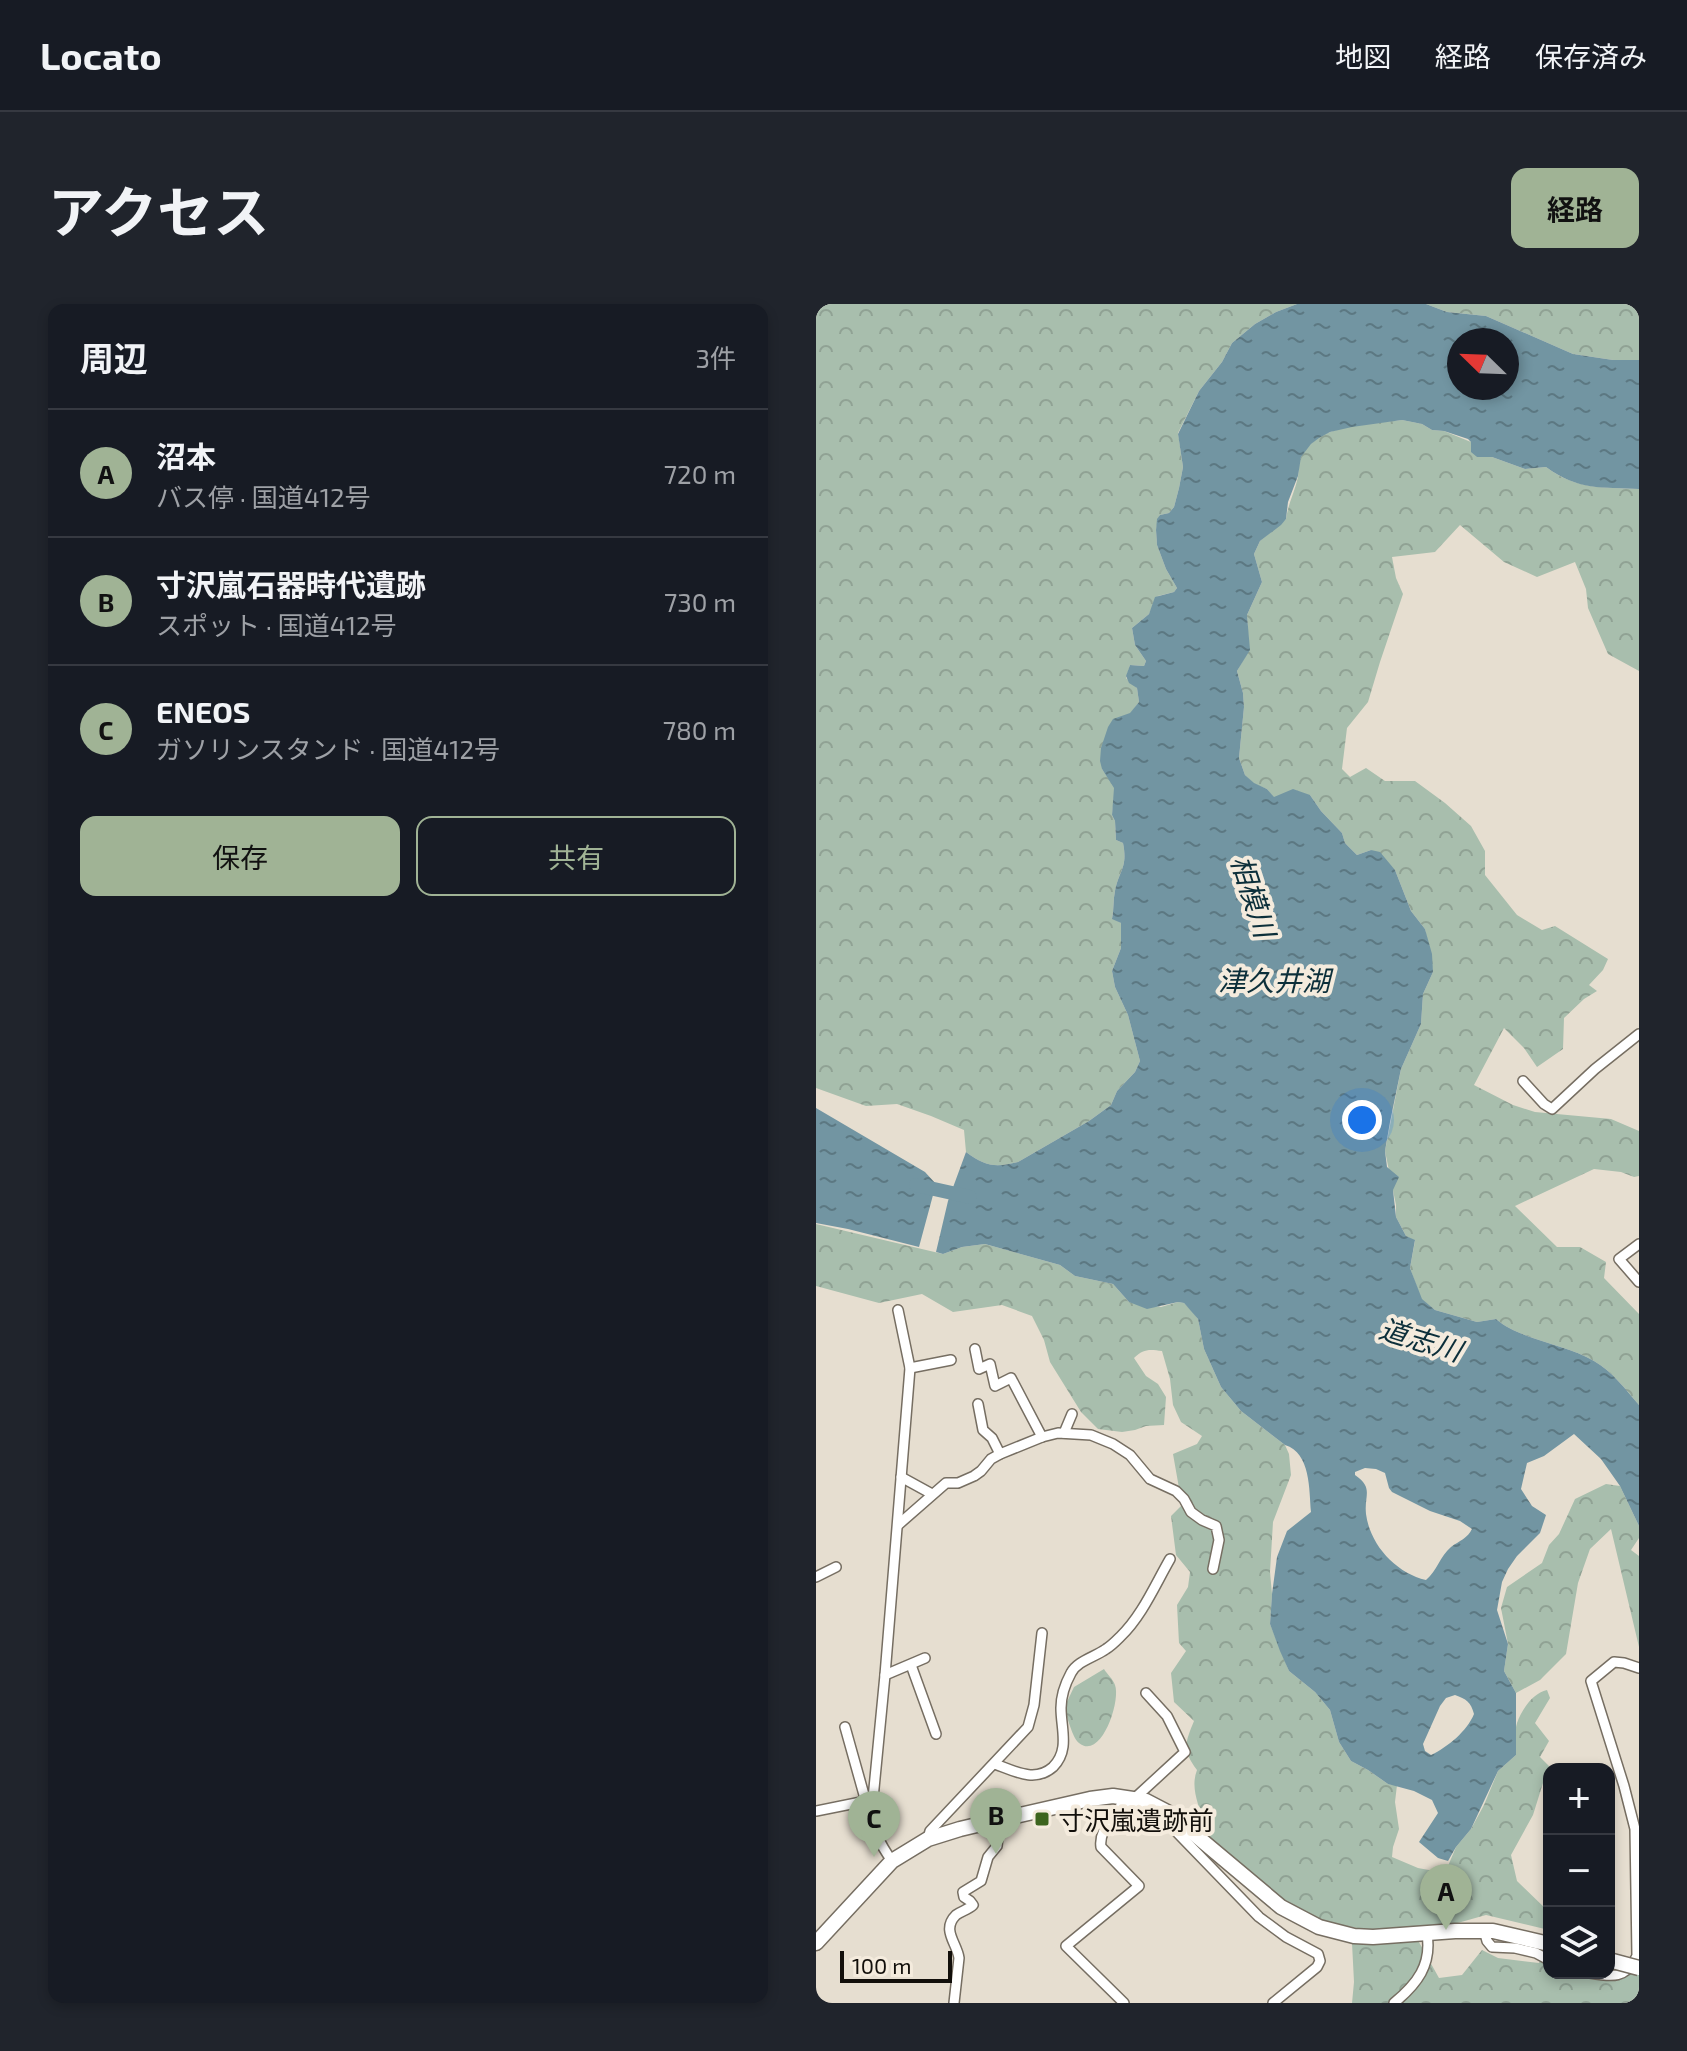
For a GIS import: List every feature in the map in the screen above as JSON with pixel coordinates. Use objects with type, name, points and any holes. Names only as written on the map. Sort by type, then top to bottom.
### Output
[{"type":"highway","points":[[816,1943],[892,1861],[928,1839],[1090,1799],[1127,1800],[1157,1806],[1271,1900],[1306,1922],[1334,1932],[1386,1937],[1484,1930],[1543,1942]]},
{"type":"highway","points":[[1615,1962],[1639,1968]]},
{"type":"street","points":[[1523,1081],[1552,1109],[1639,1034]]},
{"type":"street","points":[[1639,1244],[1619,1259],[1639,1282]]},
{"type":"street","points":[[869,1801],[885,1675],[910,1368],[898,1310]]},
{"type":"street","points":[[975,1349],[979,1369],[990,1364],[995,1386],[1011,1378],[1042,1437]]},
{"type":"street","points":[[910,1368],[951,1360]]},
{"type":"street","points":[[978,1404],[983,1430],[992,1438],[1000,1454]]},
{"type":"street","points":[[1064,1433],[1072,1414]]},
{"type":"street","points":[[898,1525],[946,1483],[958,1483],[974,1476],[1000,1454],[1042,1437],[1064,1433],[1091,1435],[1130,1455],[1150,1479],[1176,1491],[1191,1512],[1216,1526],[1219,1540],[1213,1569]]},
{"type":"street","points":[[901,1477],[932,1494]]},
{"type":"street","points":[[995,1764],[1034,1776],[1055,1765],[1064,1743],[1062,1694],[1071,1674],[1076,1666],[1108,1649],[1123,1634],[1138,1615],[1170,1559]]},
{"type":"street","points":[[816,1577],[836,1567]]},
{"type":"street","points":[[928,1839],[930,1831],[1028,1727],[1034,1705],[1042,1633]]},
{"type":"street","points":[[885,1675],[925,1658]]},
{"type":"street","points":[[1615,1975],[1623,1974],[1637,1956],[1635,1829],[1591,1681],[1614,1662],[1639,1668]]},
{"type":"street","points":[[911,1665],[936,1734]]},
{"type":"street","points":[[1124,2003],[1066,1946],[1139,1886],[1101,1847],[1105,1827],[1127,1800],[1185,1752],[1167,1716],[1146,1693]]},
{"type":"street","points":[[845,1727],[872,1809],[876,1834],[892,1861]]},
{"type":"street","points":[[1127,1800],[1168,1823],[1259,1917],[1286,1937],[1318,1954],[1320,1961],[1317,1967],[1273,2003]]},
{"type":"street","points":[[816,1811],[869,1801]]},
{"type":"street","points":[[954,2003],[959,1958],[949,1936],[950,1928],[956,1915],[973,1905],[963,1892],[981,1881],[989,1854],[997,1846],[998,1820]]},
{"type":"street","points":[[1484,1930],[1492,1947],[1515,1948],[1543,1957]]},
{"type":"street","points":[[1394,2003],[1426,1966],[1427,1934]]},
{"type":"green space","points":[[816,304],[1297,304],[1255,324],[1232,343],[1222,362],[1199,391],[1178,433],[1183,467],[1179,488],[1174,507],[1169,513],[1160,515],[1156,530],[1157,545],[1177,588],[1174,592],[1158,596],[1149,614],[1132,628],[1135,645],[1146,661],[1144,666],[1130,665],[1126,678],[1137,688],[1139,702],[1102,769],[1115,788],[1112,815],[1116,840],[1123,843],[1124,851],[1112,918],[1121,923],[1121,948],[1112,971],[1140,1061],[1135,1072],[1117,1091],[1111,1105],[1089,1121],[1010,1164],[990,1164],[973,1157],[966,1152],[964,1130],[931,1116],[897,1104],[866,1106],[816,1088]]},
{"type":"green space","points":[[1426,304],[1639,304],[1639,360],[1573,354],[1486,316],[1447,312]]},
{"type":"green space","points":[[1402,420],[1471,442],[1477,457],[1492,457],[1525,469],[1546,467],[1579,484],[1639,489],[1639,671],[1608,654],[1588,608],[1586,589],[1575,562],[1537,577],[1504,562],[1460,525],[1435,552],[1392,557],[1403,594],[1368,702],[1347,728],[1342,769],[1350,777],[1366,768],[1385,781],[1415,781],[1471,826],[1485,851],[1485,875],[1517,915],[1542,930],[1555,926],[1608,959],[1603,970],[1589,985],[1597,991],[1564,1018],[1563,1049],[1537,1067],[1504,1028],[1474,1085],[1513,1105],[1535,1112],[1611,1119],[1639,1131],[1639,1176],[1594,1169],[1515,1206],[1557,1247],[1580,1247],[1606,1262],[1604,1278],[1639,1314],[1639,1405],[1607,1370],[1583,1355],[1518,1332],[1496,1319],[1477,1322],[1435,1310],[1421,1299],[1410,1268],[1415,1241],[1406,1236],[1396,1217],[1385,1151],[1401,1069],[1421,1024],[1423,994],[1433,972],[1425,929],[1411,911],[1395,870],[1371,850],[1357,855],[1310,795],[1274,798],[1267,789],[1254,784],[1245,775],[1239,758],[1244,707],[1237,671],[1249,650],[1247,615],[1262,582],[1254,554],[1260,541],[1286,519],[1300,459],[1311,443],[1334,430]]},
{"type":"green space","points":[[816,1224],[943,1254],[962,1247],[985,1244],[1060,1265],[1075,1276],[1113,1284],[1129,1302],[1161,1307],[1184,1303],[1198,1319],[1204,1349],[1221,1387],[1241,1411],[1285,1445],[1289,1454],[1291,1475],[1273,1522],[1270,1624],[1289,1671],[1315,1692],[1330,1710],[1339,1742],[1351,1761],[1388,1784],[1397,1785],[1395,1802],[1399,1829],[1392,1857],[1418,1868],[1445,1873],[1456,1847],[1471,1829],[1484,1805],[1498,1771],[1516,1755],[1515,1734],[1522,1712],[1533,1698],[1547,1690],[1550,1698],[1535,1723],[1549,1741],[1540,1757],[1546,1763],[1543,1763],[1543,1783],[1533,1815],[1511,1855],[1517,1881],[1543,1906],[1543,1929],[1486,1915],[1415,1935],[1439,1978],[1462,1975],[1482,1950],[1498,1958],[1539,1963],[1543,1952],[1543,1979],[1615,1979],[1615,1965],[1639,1969],[1639,2003],[1352,2003],[1352,1943],[1362,1929],[1313,1919],[1287,1908],[1209,1850],[1195,1790],[1197,1770],[1187,1752],[1187,1741],[1194,1721],[1174,1702],[1171,1673],[1186,1651],[1179,1643],[1177,1605],[1188,1587],[1190,1572],[1176,1555],[1171,1516],[1182,1505],[1173,1454],[1197,1444],[1202,1436],[1181,1422],[1173,1405],[1162,1351],[1146,1350],[1134,1358],[1166,1397],[1164,1425],[1122,1432],[1098,1429],[1081,1412],[1050,1362],[1044,1340],[1032,1316],[1002,1305],[953,1312],[922,1294],[879,1303],[816,1286]]},
{"type":"green space","points":[[1606,1484],[1620,1486],[1639,1526],[1639,1538],[1631,1550],[1639,1556],[1639,1647],[1611,1529],[1590,1549],[1578,1583],[1566,1654],[1540,1680],[1516,1693],[1504,1671],[1508,1644],[1501,1608],[1507,1587],[1542,1563],[1575,1499]]},
{"type":"green space","points":[[1104,1669],[1115,1685],[1115,1703],[1102,1737],[1095,1744],[1087,1746],[1079,1743],[1072,1732],[1064,1708],[1074,1687]]},
{"type":"water","name":"津久井湖","points":[[1297,304],[1426,304],[1447,312],[1486,316],[1513,328],[1447,328],[1447,400],[1519,400],[1519,330],[1573,354],[1639,360],[1639,489],[1580,484],[1546,467],[1525,469],[1492,457],[1477,457],[1471,452],[1468,439],[1402,420],[1330,432],[1311,444],[1301,457],[1286,519],[1260,541],[1254,554],[1262,582],[1247,615],[1250,650],[1237,671],[1244,707],[1239,758],[1245,775],[1274,797],[1293,789],[1310,795],[1357,855],[1371,850],[1380,852],[1395,870],[1411,911],[1425,929],[1433,972],[1423,994],[1421,1024],[1401,1069],[1385,1151],[1387,1167],[1399,1177],[1393,1190],[1396,1217],[1406,1236],[1415,1240],[1410,1268],[1422,1299],[1435,1310],[1477,1322],[1496,1319],[1518,1332],[1583,1355],[1607,1370],[1639,1405],[1639,1526],[1620,1486],[1601,1459],[1574,1434],[1544,1456],[1527,1463],[1521,1489],[1532,1506],[1546,1515],[1540,1533],[1508,1569],[1502,1582],[1497,1610],[1508,1644],[1504,1671],[1516,1693],[1516,1755],[1498,1771],[1471,1829],[1448,1861],[1438,1858],[1419,1842],[1438,1813],[1432,1800],[1388,1784],[1351,1761],[1339,1742],[1330,1710],[1315,1692],[1289,1671],[1270,1624],[1272,1594],[1277,1557],[1287,1531],[1311,1512],[1307,1473],[1294,1449],[1241,1411],[1221,1387],[1204,1349],[1198,1319],[1184,1303],[1147,1309],[1129,1302],[1113,1284],[1075,1276],[1060,1265],[985,1244],[962,1247],[943,1254],[936,1252],[948,1201],[966,1152],[990,1164],[1018,1162],[1111,1105],[1117,1091],[1135,1072],[1140,1061],[1112,971],[1121,948],[1121,923],[1112,919],[1124,851],[1123,843],[1116,840],[1112,815],[1114,788],[1102,769],[1101,748],[1113,719],[1130,713],[1139,702],[1137,688],[1129,683],[1126,676],[1130,665],[1144,666],[1146,661],[1135,645],[1132,628],[1149,614],[1155,597],[1174,592],[1177,588],[1157,545],[1156,530],[1160,515],[1169,513],[1174,507],[1179,488],[1183,467],[1178,434],[1199,391],[1222,362],[1232,343],[1255,324]],"holes":[[[1365,1468],[1385,1473],[1392,1492],[1472,1529],[1447,1551],[1426,1580],[1395,1564],[1373,1536],[1366,1514],[1366,1488],[1355,1475],[1355,1472]],[[1455,1695],[1465,1700],[1474,1714],[1456,1738],[1431,1755],[1425,1751],[1423,1744],[1440,1706],[1446,1698]]]},
{"type":"water","points":[[816,1108],[925,1172],[936,1184],[919,1247],[816,1223]]},
{"type":"waterway","name":"相模川","points":[[916,1185],[970,1197]]},
{"type":"place","name":"寸沢嵐遺跡前","points":[[1042,1819]]},
{"type":"place","name":"寸沢嵐石器時代遺跡","points":[[996,1854]]},
{"type":"place","name":"ENEOS","points":[[874,1857]]},
{"type":"place","name":"沼本","points":[[1446,1930]]},
{"type":"water label","name":"道志川","points":[[1421,1339]]}]
